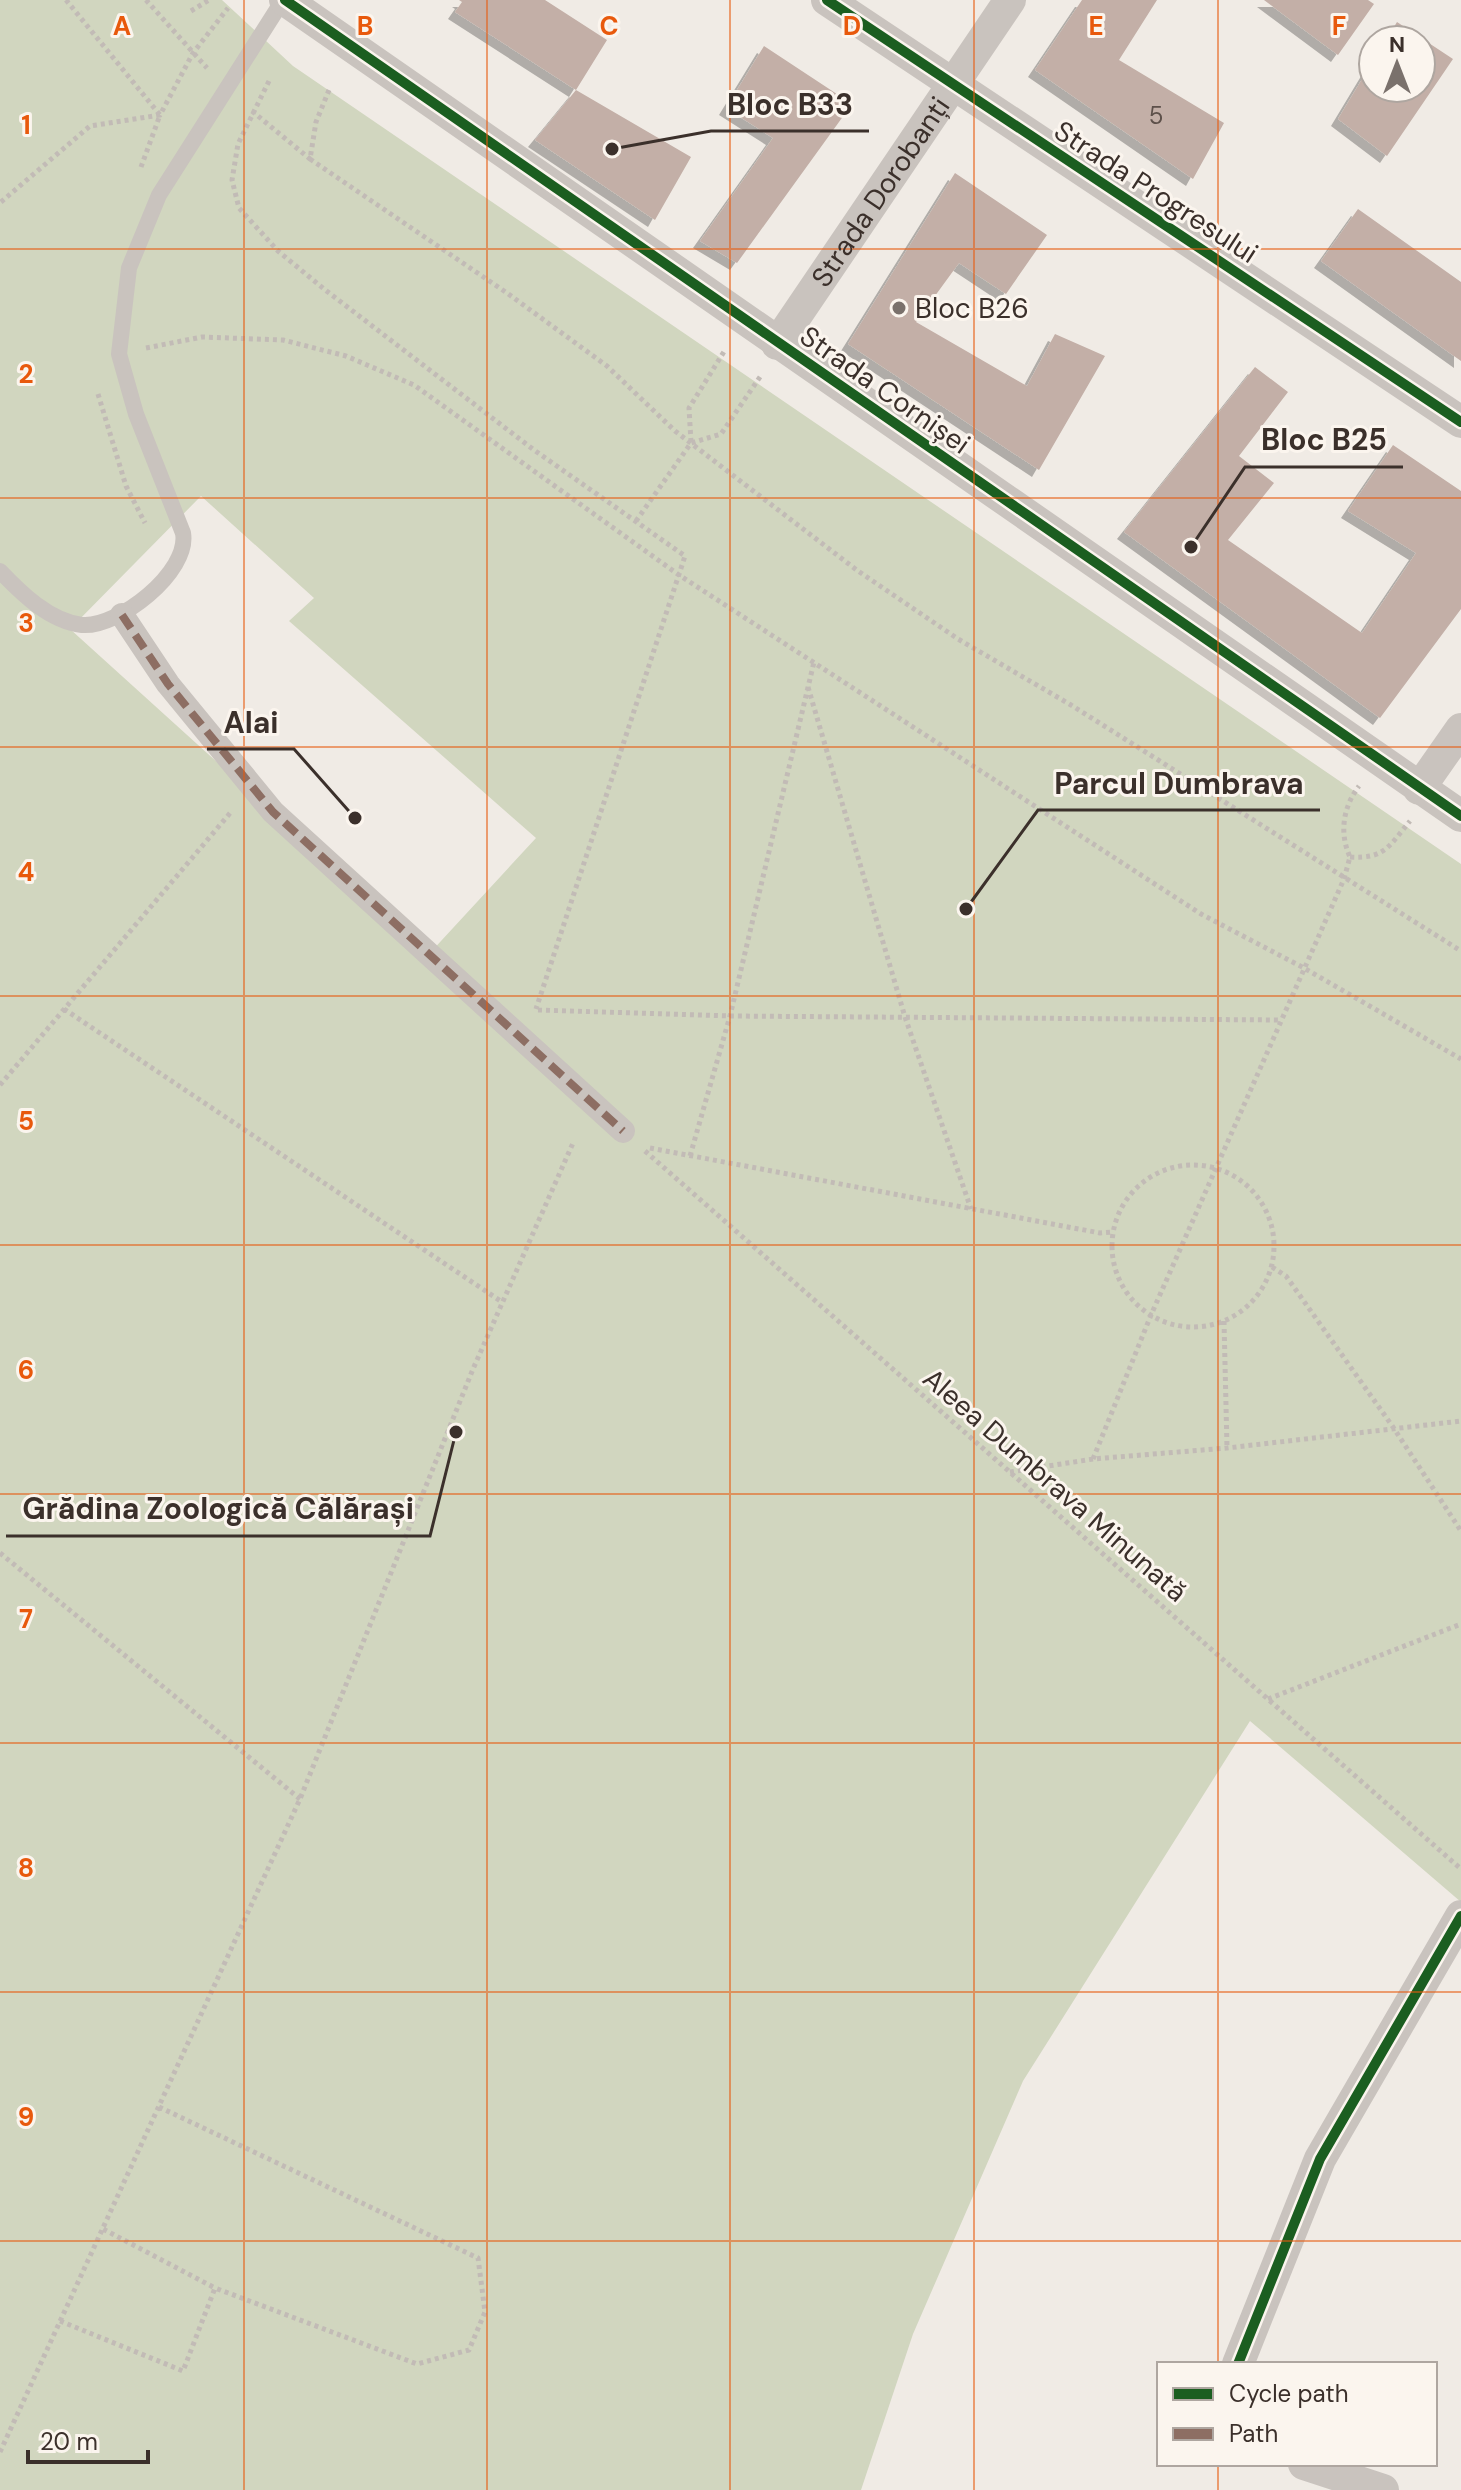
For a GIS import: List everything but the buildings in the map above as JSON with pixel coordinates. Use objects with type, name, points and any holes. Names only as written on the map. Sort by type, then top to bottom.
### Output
[{"type":"street","name":"Strada Cornișei","points":[[284,0],[1461,816]]},
{"type":"street","name":"Strada Progresului","points":[[827,0],[1461,422]]},
{"type":"street","name":"Strada Dorobanți","points":[[777,344],[1010,0]]},
{"type":"street","points":[[122,615],[168,684],[273,812],[632,1139]]},
{"type":"street","points":[[1425,793],[1461,729]]},
{"type":"street","points":[[1239,2362],[1320,2159],[1461,1916]]},
{"type":"street","points":[[1310,2466],[1383,2490]]},
{"type":"lane","points":[[0,571],[48,613],[69,622],[93,625],[122,615],[159,584],[184,542],[136,414],[119,354],[129,268],[159,195],[284,0]]},
{"type":"path","points":[[146,0],[193,53]]},
{"type":"path","points":[[191,11],[209,0]]},
{"type":"path","points":[[1,202],[90,126],[160,115],[193,53],[228,8]]},
{"type":"path","points":[[275,71],[238,144],[232,180],[239,208],[278,251],[324,289],[534,450],[685,556],[535,1010]]},
{"type":"path","points":[[329,90],[316,122],[310,159],[507,293],[607,366],[691,443],[858,571],[958,639],[1071,705],[1461,951]]},
{"type":"path","points":[[691,443],[689,408],[745,322]]},
{"type":"path","points":[[119,354],[202,337],[283,340],[346,356],[414,385],[679,575],[1201,914],[1304,968],[1461,1059]]},
{"type":"path","points":[[636,521],[691,443],[721,434],[758,381],[777,344]]},
{"type":"path","points":[[690,1156],[730,1016],[814,662]]},
{"type":"path","points":[[808,687],[905,1017],[971,1209]]},
{"type":"path","points":[[1093,1459],[1151,1315],[1344,879],[1350,857],[1343,841],[1344,819],[1355,791],[1378,760]]},
{"type":"path","points":[[0,1085],[252,787]]},
{"type":"path","points":[[1350,857],[1369,858],[1383,853],[1425,793]]},
{"type":"path","points":[[64,1009],[502,1302]]},
{"type":"path","points":[[489,1009],[730,1016],[1281,1020]]},
{"type":"path","points":[[632,1139],[690,1156],[1100,1233],[1113,1232]]},
{"type":"path","points":[[0,2452],[300,1799],[502,1302],[573,1143]]},
{"type":"path","points":[[1183,1165],[1217,1167],[1240,1179],[1264,1206],[1275,1242],[1272,1267],[1249,1305],[1224,1321],[1194,1327],[1164,1322],[1151,1315],[1127,1293],[1119,1279],[1114,1264],[1113,1232],[1126,1200],[1151,1176],[1183,1165]]},
{"type":"path","points":[[1272,1267],[1286,1276],[1393,1427],[1461,1531]]},
{"type":"path","points":[[1224,1321],[1227,1448]]},
{"type":"path","points":[[1010,1472],[1093,1459],[1227,1448],[1461,1421]]},
{"type":"path","points":[[0,1553],[300,1799]]},
{"type":"path","points":[[1267,1699],[1461,1624]]},
{"type":"path","points":[[103,2229],[215,2288],[417,2364],[469,2350],[485,2312],[478,2258],[159,2107]]},
{"type":"path","points":[[60,2321],[183,2371],[215,2288]]},
{"type":"green space","points":[[0,0],[222,0],[293,66],[1461,864],[1461,1902],[1250,1721],[1023,2081],[913,2334],[861,2490],[0,2490]],"holes":[[[201,496],[314,598],[289,621],[536,838],[429,954],[70,629]]]},
{"type":"marked path","points":[[122,615],[168,684],[273,812],[623,1131]]},
{"type":"cycle path","points":[[285,0],[1461,816]]},
{"type":"cycle path","points":[[827,0],[1461,422]]},
{"type":"cycle path","points":[[1239,2362],[1320,2159],[1461,1916]]},
{"type":"place","name":"Bloc B33","points":[[612,149]]},
{"type":"place","name":"Bloc B26","points":[[899,308]]},
{"type":"place","name":"Bloc B25","points":[[1191,547]]},
{"type":"place","name":"Alai","points":[[355,818]]},
{"type":"place","name":"Parcul Dumbrava","points":[[966,909]]},
{"type":"place","name":"Grădina Zoologică Călărași","points":[[456,1432]]}]
